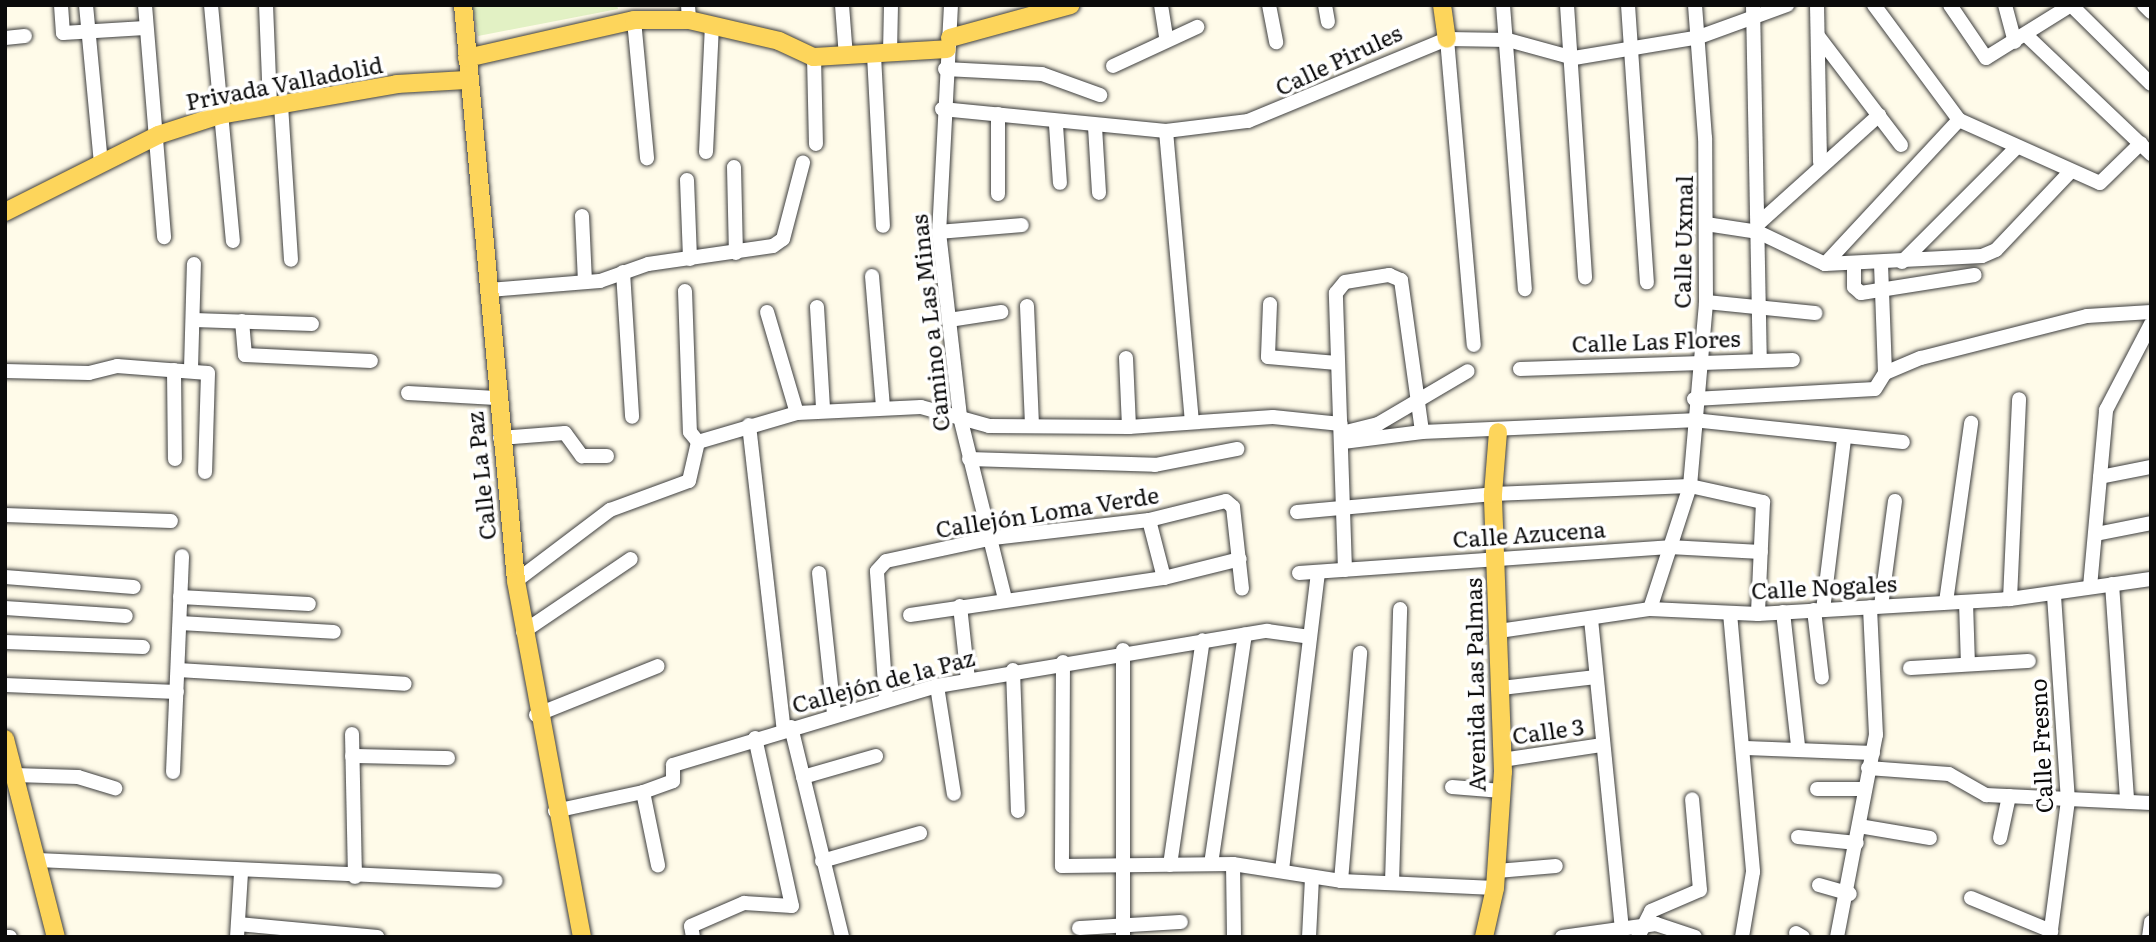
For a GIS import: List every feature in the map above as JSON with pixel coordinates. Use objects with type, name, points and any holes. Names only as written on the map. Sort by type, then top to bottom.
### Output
[{"type":"main road","name":"Calle La Paz","points":[[463,5],[466,80],[516,581],[536,715],[582,937]]},
{"type":"main road","points":[[467,58],[634,20],[688,13],[712,25],[814,57],[882,54],[948,44],[1072,5]]},
{"type":"main road","points":[[1442,5],[1447,39]]},
{"type":"main road","name":"Privada Valladolid","points":[[5,212],[158,135],[220,115],[397,83],[466,80]]},
{"type":"main road","name":"Avenida Las Palmas","points":[[1484,937],[1496,879],[1502,791],[1502,688],[1493,494],[1499,432]]},
{"type":"main road","points":[[5,739],[13,781],[39,860],[56,937]]},
{"type":"street","points":[[61,5],[63,33],[145,28]]},
{"type":"street","points":[[86,5],[86,33],[101,163]]},
{"type":"street","points":[[145,5],[145,28],[158,135],[164,237]]},
{"type":"street","points":[[211,5],[233,241]]},
{"type":"street","points":[[267,5],[291,260]]},
{"type":"street","points":[[842,5],[846,57]]},
{"type":"street","points":[[883,226],[882,54],[891,5]]},
{"type":"street","name":"Camino a Las Minas","points":[[951,5],[942,109],[939,232],[967,453],[993,538],[1005,599]]},
{"type":"street","points":[[1161,5],[1167,41]]},
{"type":"street","points":[[1269,5],[1276,41]]},
{"type":"street","points":[[1325,5],[1328,22]]},
{"type":"street","points":[[1503,5],[1508,40],[1525,289]]},
{"type":"street","points":[[1567,5],[1574,58],[1585,277]]},
{"type":"street","points":[[1628,5],[1636,51],[1647,282]]},
{"type":"street","name":"Calle Uxmal","points":[[1650,609],[1690,486],[1694,399],[1706,302],[1706,224],[1699,37],[1695,5]]},
{"type":"street","name":"Calle Pirules","points":[[942,109],[998,114],[1056,125],[1166,131],[1248,121],[1296,106],[1412,49],[1447,39],[1508,40],[1574,58],[1636,51],[1699,37],[1753,12],[1787,5]]},
{"type":"street","points":[[1817,5],[1820,162]]},
{"type":"street","points":[[1874,5],[1959,120],[2069,173],[2105,182],[2146,148],[2020,38],[2005,5]]},
{"type":"street","points":[[1950,5],[1986,58],[2071,5],[2151,84]]},
{"type":"street","points":[[2144,5],[2151,12]]},
{"type":"street","points":[[1753,12],[1760,361]]},
{"type":"street","points":[[634,20],[647,158]]},
{"type":"street","points":[[706,152],[712,25]]},
{"type":"street","points":[[1113,66],[1197,27]]},
{"type":"street","points":[[5,38],[26,36]]},
{"type":"street","points":[[1818,36],[1901,145]]},
{"type":"street","points":[[1447,39],[1474,345]]},
{"type":"street","points":[[814,57],[816,144]]},
{"type":"street","points":[[945,69],[1042,75],[1100,95]]},
{"type":"street","points":[[998,114],[999,194]]},
{"type":"street","points":[[1758,228],[1820,162],[1879,115]]},
{"type":"street","points":[[1825,264],[1959,120]]},
{"type":"street","points":[[1056,125],[1060,183]]},
{"type":"street","points":[[1095,127],[1099,193]]},
{"type":"street","points":[[1166,131],[1176,286],[1192,420]]},
{"type":"street","points":[[1902,262],[2016,148]]},
{"type":"street","points":[[489,290],[585,282],[690,259],[736,253],[783,239],[803,163]]},
{"type":"street","points":[[734,167],[736,253]]},
{"type":"street","points":[[1706,224],[1758,228],[1825,264],[1902,262],[1990,254],[2069,173]]},
{"type":"street","points":[[687,180],[690,259]]},
{"type":"street","points":[[582,216],[585,282]]},
{"type":"street","points":[[939,232],[1022,225]]},
{"type":"street","points":[[1881,263],[1878,291],[1885,373]]},
{"type":"street","points":[[191,369],[194,264]]},
{"type":"street","points":[[1854,264],[1855,291],[1878,291],[1975,275]]},
{"type":"street","points":[[623,272],[632,416]]},
{"type":"street","points":[[872,276],[883,407]]},
{"type":"street","points":[[1345,570],[1342,433],[1337,363],[1341,285],[1398,278],[1419,399],[1422,432]]},
{"type":"street","points":[[685,291],[690,432],[698,442]]},
{"type":"street","points":[[1706,302],[1815,313]]},
{"type":"street","points":[[1270,304],[1268,357],[1337,363]]},
{"type":"street","points":[[1027,306],[1032,425]]},
{"type":"street","points":[[817,307],[823,409]]},
{"type":"street","points":[[767,312],[797,413]]},
{"type":"street","points":[[949,320],[1001,312]]},
{"type":"street","points":[[1694,399],[1856,393],[1875,389],[1885,373],[1921,358],[2087,316],[2151,312]]},
{"type":"street","points":[[194,320],[312,324]]},
{"type":"street","points":[[242,321],[245,355],[371,360]]},
{"type":"street","points":[[2090,587],[2106,410],[2151,324]]},
{"type":"street","points":[[1126,358],[1129,427]]},
{"type":"street","name":"Calle Las Flores","points":[[1520,369],[1793,360]]},
{"type":"street","points":[[5,371],[191,369],[208,373],[205,472]]},
{"type":"street","points":[[174,370],[175,459]]},
{"type":"street","points":[[1342,433],[1378,424],[1468,371]]},
{"type":"street","points":[[408,394],[496,398]]},
{"type":"street","points":[[2010,599],[2019,399]]},
{"type":"street","points":[[698,442],[797,413],[823,409],[883,407],[962,424],[989,426],[1129,427],[1192,420],[1273,417],[1342,433],[1499,432],[1693,420],[1844,439],[1903,442]]},
{"type":"street","points":[[1946,602],[1971,423]]},
{"type":"street","points":[[749,425],[788,729],[803,777],[842,937]]},
{"type":"street","points":[[500,438],[565,433],[582,456],[607,456]]},
{"type":"street","points":[[1822,678],[1818,610],[1844,439]]},
{"type":"street","points":[[516,581],[610,510],[689,481],[698,442]]},
{"type":"street","points":[[967,453],[1155,465],[1237,449]]},
{"type":"street","points":[[2101,477],[2151,467]]},
{"type":"street","points":[[1297,512],[1343,505],[1493,494],[1690,486],[1766,505],[1758,614]]},
{"type":"street","points":[[1837,937],[1850,894],[1868,768],[1873,753],[1876,606],[1895,500]]},
{"type":"street","name":"Callejón Loma Verde","points":[[887,698],[880,564],[993,538],[1149,520],[1230,502],[1240,559]]},
{"type":"street","points":[[5,515],[171,522]]},
{"type":"street","points":[[1149,520],[1164,578]]},
{"type":"street","points":[[2096,534],[2151,523]]},
{"type":"street","name":"Calle Azucena","points":[[1299,573],[1669,547],[1761,552]]},
{"type":"street","points":[[173,772],[181,556]]},
{"type":"street","points":[[523,632],[631,559]]},
{"type":"street","points":[[910,615],[1005,599],[1164,578],[1240,559],[1242,589]]},
{"type":"street","points":[[1282,870],[1318,572]]},
{"type":"street","points":[[819,573],[834,714]]},
{"type":"street","points":[[5,578],[134,587]]},
{"type":"street","name":"Calle Nogales","points":[[1499,631],[1650,609],[1758,614],[2010,599],[2151,579]]},
{"type":"street","points":[[2112,584],[2127,801]]},
{"type":"street","name":"Calle Fresno","points":[[2050,934],[2068,801],[2054,594]]},
{"type":"street","points":[[180,597],[309,604]]},
{"type":"street","points":[[1966,601],[1968,664]]},
{"type":"street","points":[[960,606],[968,680]]},
{"type":"street","points":[[5,608],[126,615]]},
{"type":"street","points":[[1392,883],[1400,609]]},
{"type":"street","points":[[1783,612],[1798,746]]},
{"type":"street","points":[[1730,613],[1746,748],[1753,872],[1742,937]]},
{"type":"street","points":[[1591,619],[1601,745],[1622,927]]},
{"type":"street","points":[[180,623],[334,632]]},
{"type":"street","points":[[1212,864],[1245,635]]},
{"type":"street","name":"Callejón de la Paz","points":[[555,811],[643,792],[673,782],[673,765],[887,698],[937,686],[1123,650],[1245,635],[1310,637]]},
{"type":"street","points":[[1170,865],[1203,640]]},
{"type":"street","points":[[5,642],[143,647]]},
{"type":"street","points":[[1122,931],[1123,650]]},
{"type":"street","points":[[1341,881],[1360,653]]},
{"type":"street","points":[[1063,662],[1062,866],[1233,864],[1282,870],[1312,878],[1392,883],[1496,879],[1556,866]]},
{"type":"street","points":[[1910,668],[2029,662]]},
{"type":"street","points":[[536,715],[658,666]]},
{"type":"street","points":[[178,670],[405,684]]},
{"type":"street","points":[[1013,670],[1018,811]]},
{"type":"street","points":[[1502,688],[1595,677]]},
{"type":"street","points":[[5,685],[177,692]]},
{"type":"street","points":[[937,686],[954,793]]},
{"type":"street","points":[[352,734],[355,877]]},
{"type":"street","points":[[693,937],[691,926],[744,903],[792,906],[755,738]]},
{"type":"street","name":"Calle 3","points":[[1502,760],[1601,745]]},
{"type":"street","points":[[1746,748],[1798,746],[1873,753]]},
{"type":"street","points":[[352,756],[448,758]]},
{"type":"street","points":[[803,777],[876,756]]},
{"type":"street","points":[[1868,768],[1949,774],[1976,792],[2068,801],[2151,803]]},
{"type":"street","points":[[13,781],[78,777],[115,788]]},
{"type":"street","points":[[1452,788],[1502,791]]},
{"type":"street","points":[[1817,789],[1865,789]]},
{"type":"street","points":[[643,792],[657,864]]},
{"type":"street","points":[[2000,838],[2009,796]]},
{"type":"street","points":[[1639,931],[1651,911],[1700,890],[1692,799]]},
{"type":"street","points":[[1859,827],[1930,838]]},
{"type":"street","points":[[822,861],[920,833]]},
{"type":"street","points":[[1798,837],[1857,843]]},
{"type":"street","points":[[39,860],[241,873],[496,881]]},
{"type":"street","points":[[1233,864],[1234,937]]},
{"type":"street","points":[[241,873],[238,930],[377,937]]},
{"type":"street","points":[[1309,937],[1312,878]]},
{"type":"street","points":[[1819,885],[1850,894]]},
{"type":"street","points":[[1971,898],[2050,934]]},
{"type":"street","points":[[1079,928],[1122,931],[1181,922]]},
{"type":"street","points":[[2149,937],[2151,922]]},
{"type":"street","points":[[1562,937],[1622,927],[1639,931],[1672,926],[1695,937]]},
{"type":"green space","points":[[472,5],[617,5],[618,9],[478,36]]}]
